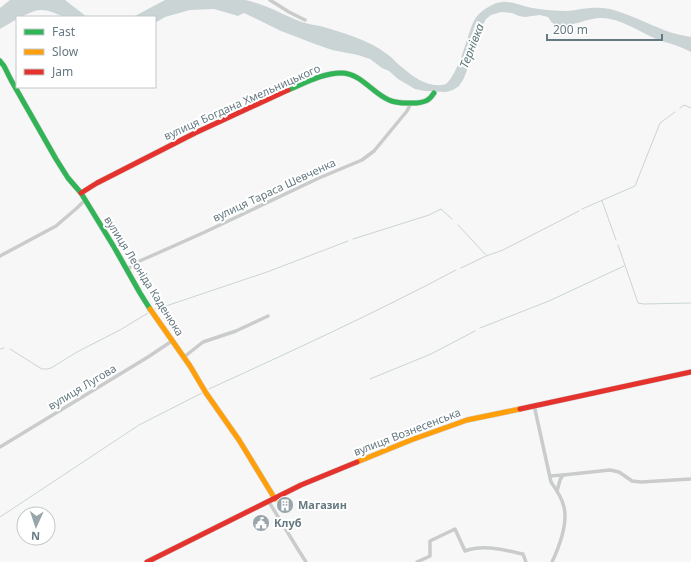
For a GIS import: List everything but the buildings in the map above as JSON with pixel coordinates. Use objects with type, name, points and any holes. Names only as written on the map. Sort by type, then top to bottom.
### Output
[{"type":"street","points":[[270,0],[305,20]]},
{"type":"street","name":"вулиця Леоніда Каденюка","points":[[0,61],[68,178],[81,193],[140,293],[239,440],[275,499]]},
{"type":"street","name":"вулиця Богдана Хмельницького","points":[[81,193],[195,133],[283,92],[327,75],[335,73],[353,75],[388,100],[397,103],[427,101],[434,93]]},
{"type":"street","name":"вулиця Тараса Шевченка","points":[[127,270],[136,263],[150,256],[205,232],[319,178],[362,160],[374,151],[411,103]]},
{"type":"street","points":[[0,256],[56,226],[85,200]]},
{"type":"street","points":[[184,357],[203,342],[236,331],[268,316]]},
{"type":"street","name":"вулиця Лугова","points":[[0,447],[148,358],[172,341]]},
{"type":"street","name":"вулиця Вознесенська","points":[[148,562],[300,486],[411,440],[449,426],[467,420],[691,372]]},
{"type":"street","points":[[534,406],[550,476],[564,508],[564,519],[560,540],[552,562]]},
{"type":"street","points":[[550,476],[610,470],[619,472],[632,481],[641,482],[691,479]]},
{"type":"street","points":[[557,491],[560,480],[564,475]]},
{"type":"street","points":[[269,502],[298,552],[306,562]]},
{"type":"street","points":[[417,562],[430,556],[430,541],[455,529],[465,551],[472,548],[480,548],[524,554],[526,562]]},
{"type":"water","points":[[10,0],[65,0],[86,16],[62,16],[49,11],[38,10],[23,16],[16,16],[16,20],[0,29],[0,8]]},
{"type":"water","name":"Тернівка","points":[[165,0],[245,0],[267,7],[302,22],[355,37],[380,49],[417,79],[434,85],[446,84],[450,80],[478,15],[489,7],[502,2],[554,11],[593,8],[610,9],[667,31],[691,37],[691,52],[656,39],[623,23],[609,19],[596,18],[568,25],[556,25],[551,22],[548,17],[540,15],[525,17],[512,13],[501,12],[491,15],[486,19],[480,30],[466,73],[459,86],[446,92],[425,91],[415,89],[370,59],[332,50],[315,44],[281,31],[244,13],[238,16],[214,9],[190,10],[165,17],[156,22],[156,16],[135,16]]},
{"type":"waterway","points":[[680,108],[684,105],[691,108]]},
{"type":"waterway","points":[[582,209],[635,186],[660,123],[675,112]]},
{"type":"waterway","points":[[602,201],[616,240]]},
{"type":"waterway","points":[[353,239],[429,215],[441,209],[452,219]]},
{"type":"waterway","points":[[461,268],[503,250],[579,211]]},
{"type":"waterway","points":[[458,225],[486,255]]},
{"type":"waterway","points":[[155,309],[267,272],[348,241]]},
{"type":"waterway","points":[[618,245],[638,303],[691,303]]},
{"type":"waterway","points":[[480,328],[549,301],[624,266]]},
{"type":"waterway","points":[[209,389],[364,317],[456,270]]},
{"type":"waterway","points":[[10,349],[42,369],[51,368],[148,313]]},
{"type":"waterway","points":[[370,379],[431,354],[475,331]]},
{"type":"waterway","points":[[0,349],[4,348]]},
{"type":"waterway","points":[[0,517],[139,425],[202,393]]},
{"type":"traffic: fast","points":[[0,61],[56,159],[68,178],[81,193],[150,309]]},
{"type":"traffic: fast","points":[[288,90],[321,77],[334,73],[341,73],[355,76],[383,97],[395,102],[422,102],[426,101],[434,93]]},
{"type":"traffic: slow","points":[[150,309],[239,440],[275,499]]},
{"type":"traffic: slow","points":[[357,462],[411,440],[467,420],[520,409]]},
{"type":"traffic: jam","points":[[81,193],[97,183],[195,133],[288,90]]},
{"type":"traffic: jam","points":[[520,409],[691,372]]},
{"type":"traffic: jam","points":[[147,562],[301,485],[357,462]]},
{"type":"place","name":"Магазин","points":[[285,505]]},
{"type":"place","name":"Клуб","points":[[261,523]]}]
